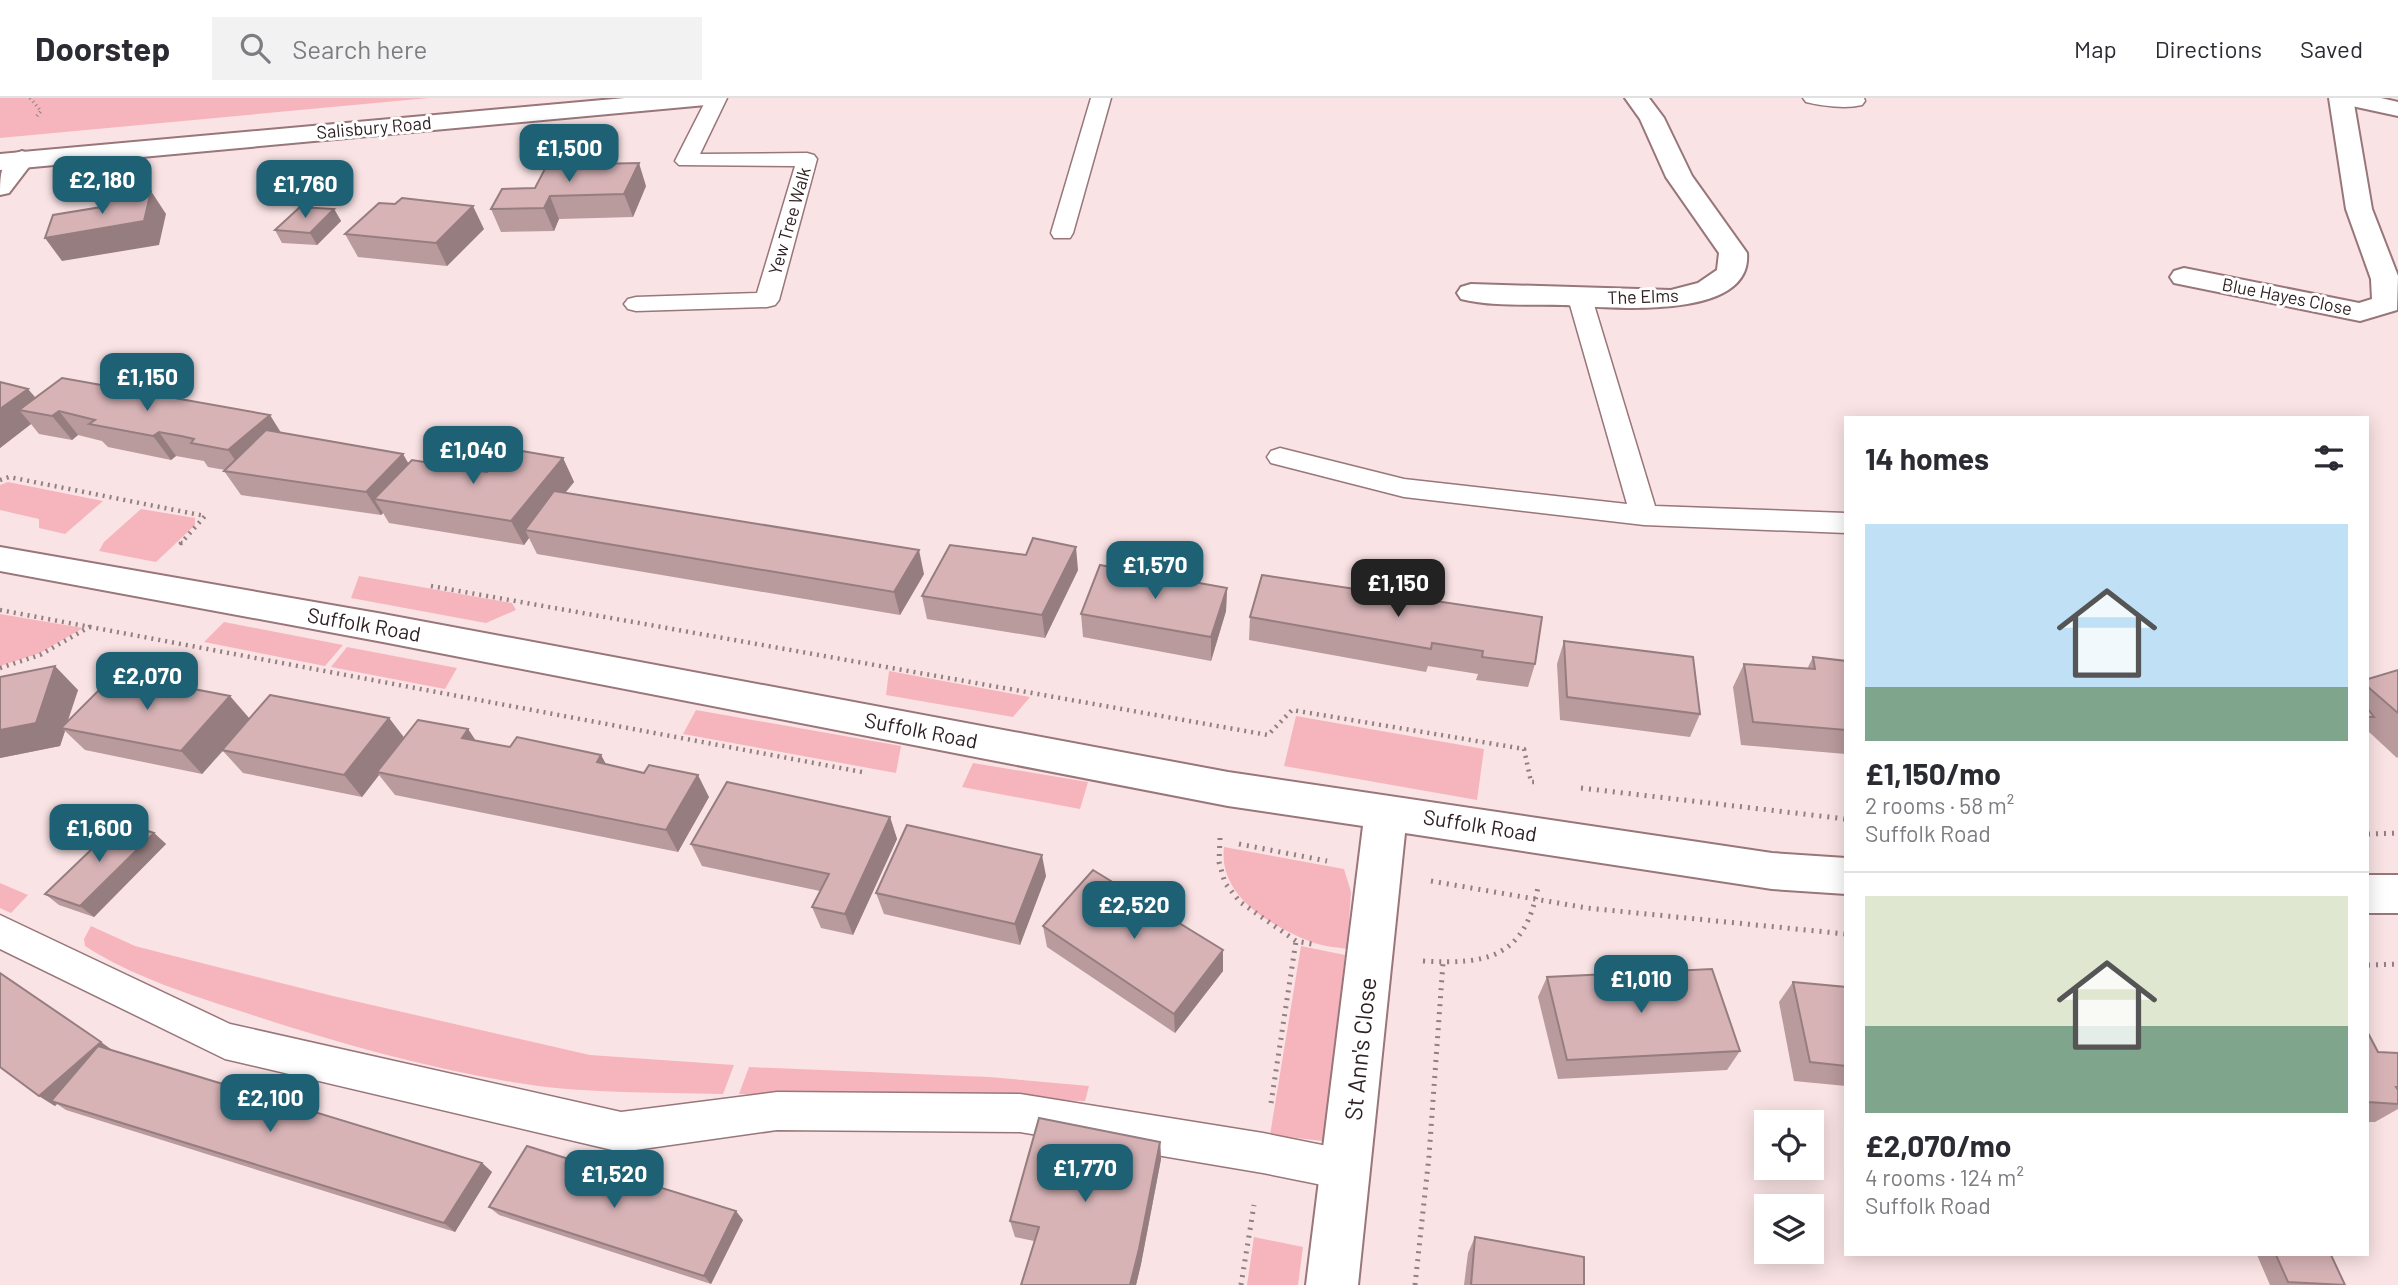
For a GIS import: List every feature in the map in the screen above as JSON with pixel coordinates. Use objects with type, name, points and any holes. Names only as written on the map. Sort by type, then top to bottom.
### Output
[{"type":"street","name":"Salisbury Road","points":[[11,161],[706,98]]},
{"type":"street","name":"The Elms","points":[[1471,293],[1646,299],[1690,295],[1707,290],[1722,281],[1735,262],[1733,253],[1679,177],[1652,118],[1637,98]]},
{"type":"street","name":"Blue Hayes Close","points":[[2184,277],[2360,312],[2388,304],[2385,279],[2359,209],[2341,98]]},
{"type":"street","points":[[2347,98],[2398,109]]},
{"type":"street","points":[[0,187],[11,161]]},
{"type":"street","name":"Suffolk Road","points":[[9,569],[136,584],[383,628],[1228,789],[1772,872],[1844,876]]},
{"type":"street","name":"St Ann's Close","points":[[1332,1285],[1347,1170],[1385,812]]},
{"type":"street","points":[[2369,894],[2398,894]]},
{"type":"lane","name":"Yew Tree Walk","points":[[636,304],[767,300],[807,159],[686,161],[717,98]]},
{"type":"lane","points":[[1062,233],[1101,98]]},
{"type":"lane","points":[[1813,98],[1855,101],[1853,98]]},
{"type":"lane","points":[[1580,298],[1644,515]]},
{"type":"lane","points":[[1280,457],[1404,488],[1644,515],[1844,523]]},
{"type":"lane","points":[[0,931],[225,1041],[621,1132],[777,1111],[1020,1112],[1347,1170]]},
{"type":"path","points":[[0,480],[9,477],[205,516],[181,543],[194,545]]},
{"type":"path","points":[[0,668],[40,655],[69,640],[103,616],[136,584]]},
{"type":"path","points":[[418,584],[1268,735],[1292,710],[1524,749],[1531,782],[1545,783]]},
{"type":"path","points":[[1572,787],[1844,819]]},
{"type":"path","points":[[2369,834],[2398,833]]},
{"type":"path","points":[[1415,1285],[1429,1156],[1443,963]]},
{"type":"path","points":[[2369,965],[2398,964]]},
{"type":"shaded area","points":[[0,98],[429,98],[0,138]]},
{"type":"shaded area","points":[[8,482],[103,501],[65,534],[39,528],[39,519],[0,510],[0,485]]},
{"type":"shaded area","points":[[141,509],[195,518],[195,525],[156,562],[99,551],[104,542]]},
{"type":"shaded area","points":[[359,576],[512,603],[516,610],[486,623],[351,598]]},
{"type":"shaded area","points":[[0,614],[83,628],[40,653],[0,666]]},
{"type":"shaded area","points":[[224,622],[343,645],[325,666],[204,642]]},
{"type":"shaded area","points":[[347,647],[457,668],[445,689],[331,667]]},
{"type":"shaded area","points":[[889,671],[1030,697],[1013,717],[886,695]]},
{"type":"shaded area","points":[[696,710],[901,746],[896,773],[683,734]]},
{"type":"shaded area","points":[[1296,716],[1484,749],[1477,800],[1284,766]]},
{"type":"shaded area","points":[[973,763],[1088,782],[1080,809],[962,787]]},
{"type":"shaded area","points":[[1224,847],[1344,869],[1351,892],[1347,949],[1318,944],[1294,934],[1249,906],[1229,880],[1224,864]]},
{"type":"shaded area","points":[[0,883],[28,895],[11,913],[0,908]]},
{"type":"shaded area","points":[[91,926],[135,946],[337,997],[590,1055],[734,1065],[723,1094],[564,1089],[445,1069],[311,1033],[163,984],[123,967],[85,946],[84,939]]},
{"type":"shaded area","points":[[1301,946],[1345,955],[1323,1141],[1270,1135]]},
{"type":"shaded area","points":[[749,1067],[989,1077],[1089,1086],[1085,1101],[739,1094]]},
{"type":"shaded area","points":[[1254,1237],[1303,1247],[1298,1285],[1247,1285]]},
{"type":"building","points":[[639,163],[624,194],[550,196],[544,208],[491,209],[502,189],[535,188],[547,165]]},
{"type":"building","points":[[151,191],[144,221],[45,238],[53,215],[107,206],[109,198]]},
{"type":"building","points":[[402,198],[473,206],[436,243],[345,234],[379,203],[395,204]]},
{"type":"building","points":[[300,207],[334,209],[310,233],[275,230]]},
{"type":"building","points":[[62,378],[270,415],[228,450],[191,443],[194,439],[181,436],[159,432],[153,436],[89,424],[95,420],[59,411],[52,416],[19,410]]},
{"type":"building","points":[[0,382],[28,389],[0,409]]},
{"type":"building","points":[[266,430],[403,454],[366,492],[224,471]]},
{"type":"building","points":[[510,449],[563,458],[511,521],[374,499],[412,460],[487,472]]},
{"type":"building","points":[[554,491],[919,550],[894,592],[525,530]]},
{"type":"building","points":[[1033,538],[1076,547],[1042,615],[922,596],[950,545],[1026,555]]},
{"type":"building","points":[[1100,565],[1227,588],[1211,637],[1081,614]]},
{"type":"building","points":[[1262,575],[1542,617],[1535,664],[1482,657],[1483,651],[1432,643],[1431,649],[1250,617]]},
{"type":"building","points":[[1564,641],[1693,657],[1700,714],[1567,697]]},
{"type":"building","points":[[1813,657],[1844,661],[1844,730],[1753,722],[1744,664],[1815,669]]},
{"type":"building","points":[[55,666],[36,723],[0,730],[0,677]]},
{"type":"building","points":[[2398,670],[2398,713],[2369,688],[2369,679]]},
{"type":"building","points":[[115,674],[230,696],[181,751],[61,728]]},
{"type":"building","points":[[270,695],[389,718],[344,775],[222,750]]},
{"type":"building","points":[[418,720],[468,729],[462,738],[510,747],[517,737],[601,755],[597,762],[644,773],[649,765],[698,775],[666,830],[377,772]]},
{"type":"building","points":[[727,782],[890,817],[845,914],[812,907],[829,874],[691,844]]},
{"type":"building","points":[[120,822],[154,833],[80,906],[45,894]]},
{"type":"building","points":[[907,825],[1042,855],[1015,924],[876,893]]},
{"type":"building","points":[[1093,870],[1223,950],[1174,1014],[1043,926]]},
{"type":"building","points":[[1712,969],[1740,1051],[1567,1060],[1547,977]]},
{"type":"building","points":[[0,973],[101,1042],[39,1096],[0,1067]]},
{"type":"building","points":[[1793,982],[1844,987],[1844,1066],[1810,1062]]},
{"type":"building","points":[[2369,1035],[2378,1052],[2398,1053],[2398,1104],[2369,1102]]},
{"type":"building","points":[[98,1046],[482,1163],[444,1223],[51,1101]]},
{"type":"building","points":[[1039,1118],[1160,1142],[1130,1285],[1021,1285],[1039,1227],[1010,1221]]},
{"type":"building","points":[[527,1146],[736,1211],[704,1276],[489,1207]]},
{"type":"building","points":[[1475,1237],[1584,1257],[1584,1285],[1471,1285]]},
{"type":"building","points":[[2276,1256],[2331,1256],[2345,1285],[2288,1282]]}]
